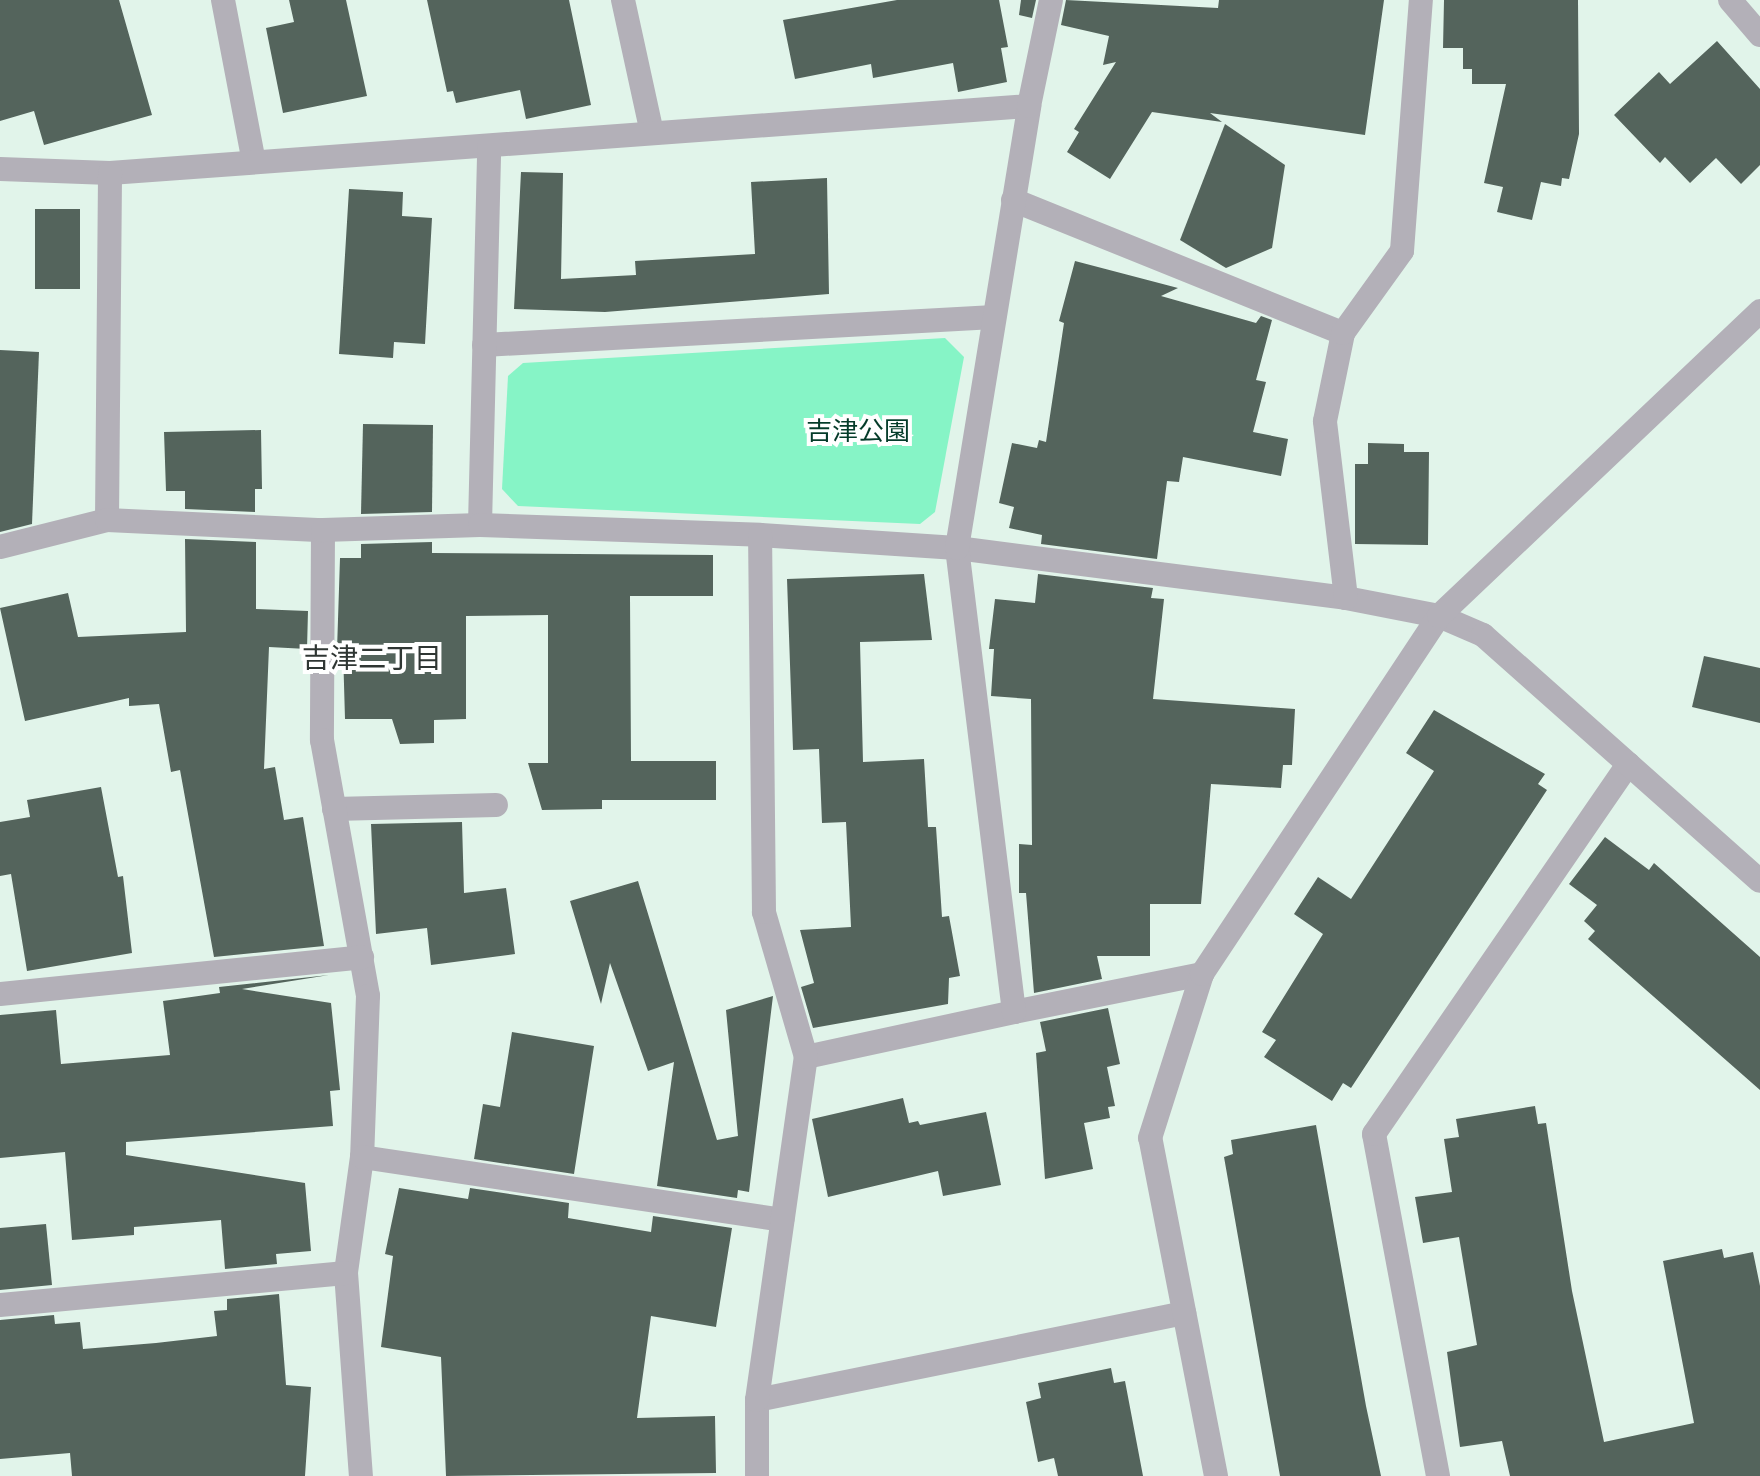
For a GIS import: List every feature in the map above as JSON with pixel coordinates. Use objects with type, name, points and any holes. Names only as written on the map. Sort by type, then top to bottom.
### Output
[{"type":"street","points":[[223,0],[254,162]]},
{"type":"street","points":[[623,0],[652,133]]},
{"type":"street","points":[[1014,1012],[957,548],[1029,106],[1051,0]]},
{"type":"street","points":[[1346,598],[1325,421],[1343,333],[1402,251],[1421,0]]},
{"type":"street","points":[[1730,0],[1760,35]]},
{"type":"street","points":[[0,169],[110,173],[1029,106]]},
{"type":"street","points":[[480,525],[489,146]]},
{"type":"street","points":[[107,520],[110,173]]},
{"type":"street","points":[[1013,200],[1343,333]]},
{"type":"street","points":[[1216,1476],[1150,1138],[1202,974],[1439,616],[1760,311]]},
{"type":"street","points":[[484,345],[994,317]]},
{"type":"street","points":[[0,547],[107,520],[323,530],[480,525],[760,535],[957,548],[1346,598],[1439,616],[1483,635],[1760,881]]},
{"type":"street","points":[[323,530],[322,740],[368,996],[362,1157],[346,1273],[361,1476]]},
{"type":"street","points":[[757,1476],[757,1400],[806,1057],[764,912],[760,535]]},
{"type":"street","points":[[1438,1476],[1374,1134],[1628,764]]},
{"type":"street","points":[[334,809],[496,805]]},
{"type":"street","points":[[0,994],[362,957]]},
{"type":"street","points":[[806,1057],[1202,974]]},
{"type":"street","points":[[362,1157],[782,1220]]},
{"type":"street","points":[[0,1305],[346,1273]]},
{"type":"street","points":[[757,1400],[1184,1313]]},
{"type":"green space","name":"吉津公園","points":[[945,338],[964,357],[935,512],[920,524],[518,506],[502,489],[508,376],[523,363]]},
{"type":"building","points":[[0,0],[119,0],[152,115],[44,145],[34,111],[0,121]]},
{"type":"building","points":[[289,0],[346,0],[367,96],[283,113],[266,28],[294,22]]},
{"type":"building","points":[[427,0],[569,0],[591,105],[526,119],[520,90],[456,103],[453,91],[447,92]]},
{"type":"building","points":[[897,0],[999,0],[1008,47],[1001,48],[1007,82],[958,92],[953,63],[873,78],[871,64],[795,79],[783,20]]},
{"type":"building","points":[[1021,0],[1036,0],[1032,18],[1019,15]]},
{"type":"building","points":[[1066,0],[1218,8],[1219,0],[1384,0],[1365,135],[1210,113],[1222,122],[1152,112],[1110,179],[1067,152],[1079,132],[1074,129],[1116,62],[1103,65],[1109,36],[1061,25]]},
{"type":"building","points":[[1444,0],[1578,0],[1579,134],[1569,179],[1562,178],[1561,186],[1541,182],[1532,220],[1497,212],[1503,187],[1484,183],[1506,84],[1472,84],[1472,69],[1463,69],[1463,48],[1443,48]]},
{"type":"building","points":[[1717,41],[1760,89],[1760,165],[1741,184],[1716,158],[1690,183],[1665,157],[1660,163],[1614,115],[1659,72],[1670,84]]},
{"type":"building","points":[[1225,124],[1285,165],[1272,248],[1226,268],[1180,240]]},
{"type":"building","points":[[521,172],[563,173],[561,279],[636,275],[635,261],[755,254],[751,182],[827,178],[829,294],[605,312],[514,309]]},
{"type":"building","points":[[349,189],[403,192],[402,216],[432,218],[425,344],[394,342],[393,358],[339,354]]},
{"type":"building","points":[[35,209],[80,209],[80,289],[35,289]]},
{"type":"building","points":[[1075,261],[1178,288],[1161,296],[1256,323],[1261,316],[1272,320],[1256,380],[1266,382],[1253,432],[1288,439],[1281,476],[1183,457],[1179,482],[1167,481],[1157,559],[1041,544],[1042,535],[1009,528],[1014,507],[999,503],[1012,443],[1037,448],[1039,440],[1046,442],[1064,323],[1059,321]]},
{"type":"building","points":[[0,350],[39,352],[32,524],[0,532]]},
{"type":"building","points":[[363,424],[433,425],[432,512],[361,514]]},
{"type":"building","points":[[261,430],[262,489],[255,489],[255,512],[185,509],[185,491],[166,491],[164,432]]},
{"type":"building","points":[[1368,443],[1404,444],[1404,452],[1429,452],[1428,545],[1355,544],[1355,464],[1368,464]]},
{"type":"building","points":[[185,539],[256,542],[256,609],[308,611],[307,649],[269,647],[264,769],[275,767],[284,820],[303,817],[324,946],[214,957],[180,770],[171,772],[159,704],[129,706],[129,698],[25,721],[0,608],[68,593],[78,637],[186,632]]},
{"type":"building","points":[[432,542],[432,553],[713,555],[713,596],[630,596],[631,761],[716,761],[716,800],[602,800],[602,809],[542,810],[528,763],[548,763],[548,615],[466,616],[466,719],[434,720],[434,743],[400,744],[392,719],[345,719],[343,650],[337,650],[340,558],[361,558],[361,544]]},
{"type":"building","points":[[924,574],[932,640],[860,642],[863,762],[924,759],[928,827],[936,827],[942,917],[949,916],[960,976],[949,978],[948,1004],[813,1028],[801,987],[814,983],[800,930],[851,927],[846,822],[822,823],[819,749],[793,750],[787,579]]},
{"type":"building","points":[[1038,574],[1153,588],[1151,598],[1164,599],[1153,699],[1295,709],[1292,765],[1283,765],[1281,788],[1211,784],[1201,904],[1150,904],[1150,956],[1097,956],[1102,979],[1034,993],[1026,893],[1019,893],[1019,844],[1032,845],[1031,699],[991,696],[994,649],[989,649],[995,599],[1035,603]]},
{"type":"building","points":[[1704,656],[1760,668],[1760,723],[1692,707]]},
{"type":"building","points":[[1434,710],[1545,774],[1538,784],[1547,790],[1351,1088],[1343,1083],[1332,1101],[1264,1057],[1276,1040],[1262,1032],[1323,934],[1294,914],[1318,877],[1351,899],[1434,771],[1406,753]]},
{"type":"building","points":[[101,787],[118,877],[123,876],[132,953],[27,971],[11,874],[0,876],[0,822],[30,817],[27,800]]},
{"type":"building","points":[[462,822],[464,893],[506,888],[515,954],[431,965],[427,928],[376,934],[371,824]]},
{"type":"building","points":[[1605,837],[1649,870],[1654,863],[1760,957],[1760,1090],[1588,939],[1595,931],[1584,921],[1597,905],[1569,884]]},
{"type":"building","points":[[638,881],[717,1140],[738,1136],[726,1010],[773,996],[749,1192],[738,1190],[737,1198],[657,1186],[674,1062],[648,1071],[610,963],[601,1004],[570,901]]},
{"type":"building","points":[[329,975],[242,989],[331,1003],[340,1090],[330,1091],[333,1126],[126,1142],[126,1155],[305,1183],[311,1251],[276,1254],[277,1264],[225,1269],[221,1220],[134,1227],[134,1235],[72,1240],[65,1152],[0,1158],[0,1015],[56,1010],[61,1064],[170,1055],[163,1001],[220,993],[219,987]]},
{"type":"building","points":[[1108,1008],[1120,1064],[1107,1067],[1115,1106],[1108,1107],[1110,1118],[1084,1123],[1093,1169],[1045,1179],[1036,1053],[1046,1051],[1040,1022]]},
{"type":"building","points":[[512,1032],[594,1046],[574,1174],[474,1159],[483,1104],[500,1107]]},
{"type":"building","points":[[903,1098],[909,1123],[918,1121],[920,1125],[986,1112],[1001,1185],[943,1196],[938,1171],[828,1197],[812,1119]]},
{"type":"building","points":[[1535,1106],[1538,1124],[1546,1123],[1572,1291],[1604,1442],[1694,1423],[1663,1261],[1722,1249],[1724,1258],[1753,1252],[1760,1286],[1760,1476],[1510,1476],[1502,1441],[1460,1447],[1447,1352],[1477,1345],[1459,1237],[1423,1243],[1415,1197],[1452,1192],[1444,1139],[1459,1137],[1456,1119]]},
{"type":"building","points":[[1316,1125],[1381,1476],[1280,1476],[1224,1157],[1233,1154],[1231,1140]]},
{"type":"building","points":[[399,1188],[468,1199],[470,1188],[569,1203],[568,1218],[651,1232],[653,1216],[732,1228],[716,1327],[651,1316],[637,1418],[715,1416],[716,1473],[446,1476],[441,1357],[381,1347],[393,1256],[385,1254]]},
{"type":"building","points":[[46,1224],[52,1285],[0,1290],[0,1228]]},
{"type":"building","points":[[279,1294],[286,1385],[311,1387],[305,1476],[72,1476],[70,1453],[0,1459],[0,1320],[54,1315],[55,1324],[80,1322],[83,1349],[156,1343],[217,1336],[214,1311],[227,1310],[227,1299]]},
{"type":"building","points":[[1111,1368],[1114,1383],[1125,1381],[1143,1476],[1058,1476],[1054,1458],[1038,1462],[1026,1402],[1041,1398],[1038,1383]]},
{"type":"district","name":"吉津二丁目","points":[[372,658]]}]
